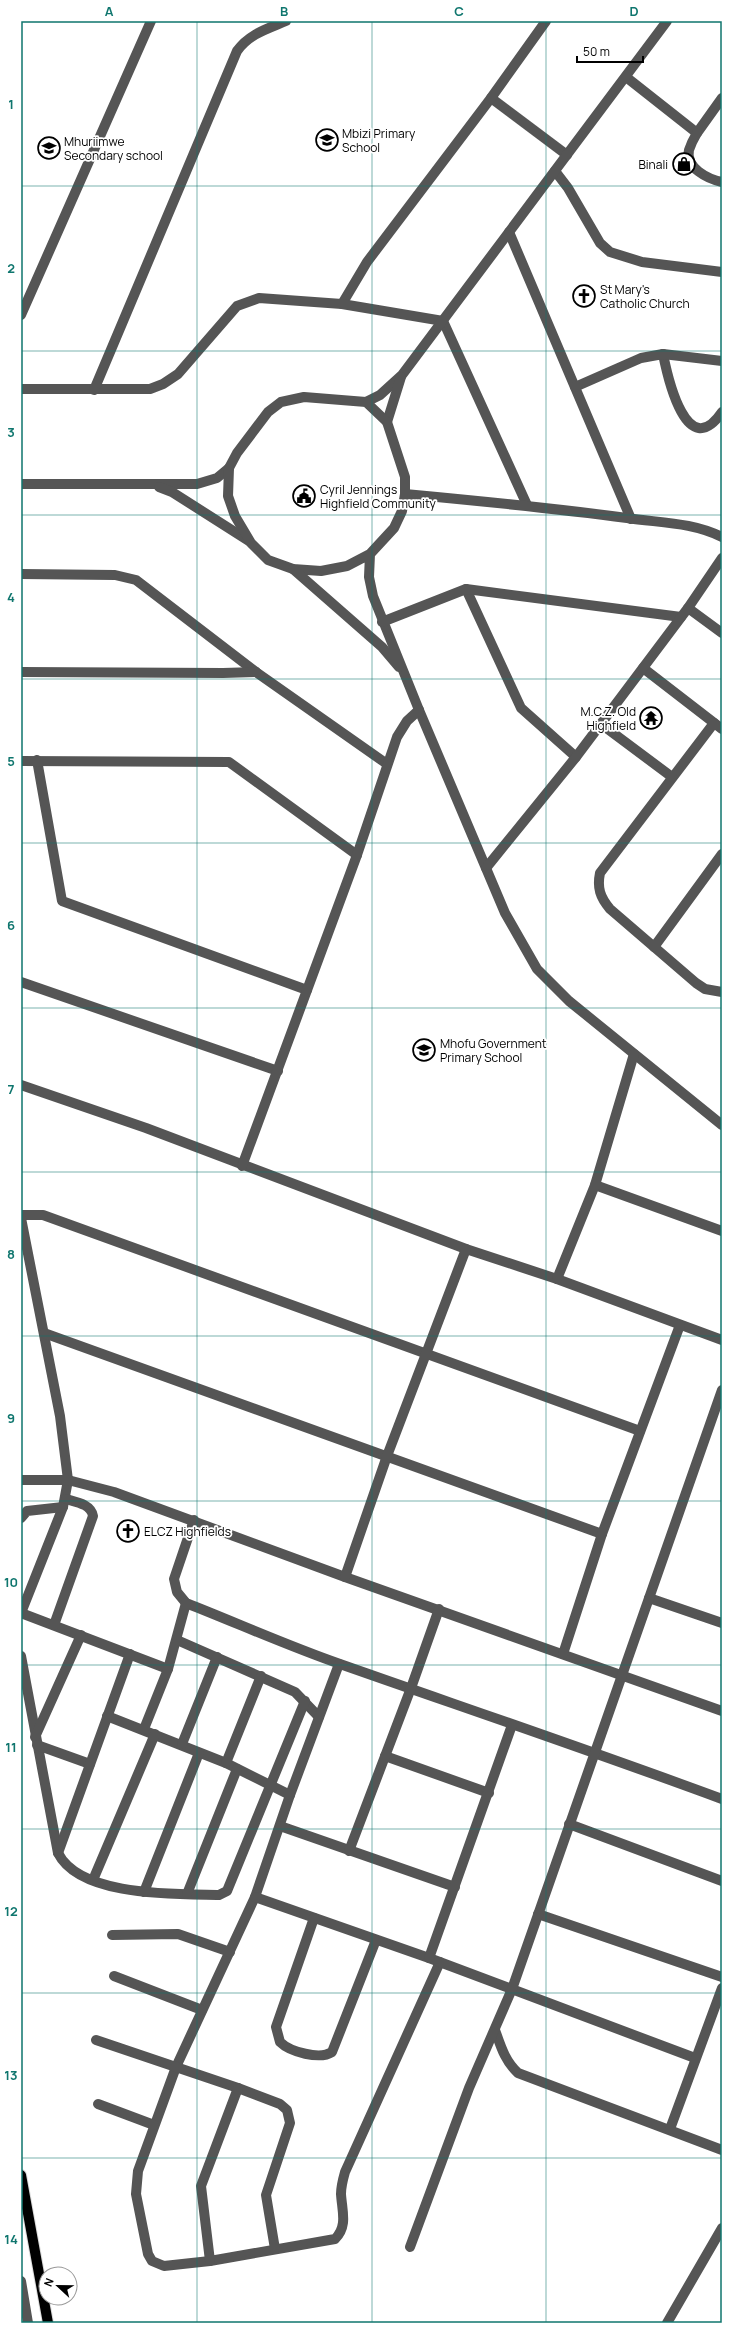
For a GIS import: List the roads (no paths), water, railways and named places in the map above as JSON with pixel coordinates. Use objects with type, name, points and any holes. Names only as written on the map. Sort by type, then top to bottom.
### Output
[{"type":"main road","points":[[21,2175],[48,2323]]},
{"type":"street","points":[[21,315],[151,21]]},
{"type":"street","points":[[94,390],[238,51],[244,41],[252,35],[286,21]]},
{"type":"street","points":[[342,304],[367,262],[491,98],[546,21]]},
{"type":"street","points":[[21,484],[154,485],[202,483],[217,478],[229,468],[237,454],[268,412],[281,402],[304,397],[366,402],[380,395],[402,375],[667,21]]},
{"type":"street","points":[[626,77],[697,133]]},
{"type":"street","points":[[491,98],[567,155]]},
{"type":"street","points":[[722,98],[697,133],[689,150],[689,158],[694,168],[702,175],[722,182]]},
{"type":"street","points":[[555,171],[568,188],[600,243],[610,252],[642,262],[722,272]]},
{"type":"street","points":[[509,232],[631,519]]},
{"type":"street","points":[[21,389],[150,389],[163,384],[178,374],[237,306],[258,298],[342,304],[443,321]]},
{"type":"street","points":[[443,321],[527,505]]},
{"type":"street","points":[[575,387],[641,358],[662,354],[722,361]]},
{"type":"street","points":[[662,354],[682,414],[688,424],[697,428],[706,427],[722,412]]},
{"type":"street","points":[[387,422],[402,375]]},
{"type":"street","points":[[154,485],[172,492],[251,543],[268,560],[293,569],[321,571],[340,568],[370,554],[394,528],[402,511],[406,494],[405,477],[387,422],[366,402]]},
{"type":"street","points":[[229,468],[228,496],[235,516],[251,543]]},
{"type":"street","points":[[406,494],[527,505],[691,526],[709,531],[722,538]]},
{"type":"street","points":[[370,554],[369,577],[373,596],[382,622],[505,913],[537,969],[568,1001],[722,1125]]},
{"type":"street","points":[[486,868],[576,757],[688,608],[722,558]]},
{"type":"street","points":[[293,569],[382,647],[402,671]]},
{"type":"street","points":[[21,574],[115,575],[136,580],[256,672],[387,764]]},
{"type":"street","points":[[382,622],[466,589],[681,617]]},
{"type":"street","points":[[466,589],[521,708],[576,757]]},
{"type":"street","points":[[688,608],[722,633]]},
{"type":"street","points":[[643,668],[718,726],[672,777],[600,873],[598,885],[602,898],[610,910],[696,983],[705,989],[722,992]]},
{"type":"street","points":[[21,672],[256,672]]},
{"type":"street","points":[[242,1166],[357,855],[397,736],[407,721],[419,710]]},
{"type":"street","points":[[601,724],[672,777]]},
{"type":"street","points":[[36,760],[60,898],[62,901],[307,990]]},
{"type":"street","points":[[21,761],[229,762],[357,855]]},
{"type":"street","points":[[654,947],[722,854]]},
{"type":"street","points":[[21,982],[278,1071]]},
{"type":"street","points":[[557,1279],[595,1185],[634,1054]]},
{"type":"street","points":[[21,1085],[146,1128],[242,1166],[466,1249],[557,1279],[722,1340]]},
{"type":"street","points":[[595,1185],[722,1231]]},
{"type":"street","points":[[168,1669],[21,1613],[65,1503],[68,1480],[60,1416],[21,1217],[43,1215],[640,1431]]},
{"type":"street","points":[[345,1577],[387,1456],[466,1249]]},
{"type":"street","points":[[563,1654],[602,1534],[680,1325]]},
{"type":"street","points":[[44,1333],[602,1534]]},
{"type":"street","points":[[410,2247],[469,2088],[496,2030],[512,1989],[722,1390]]},
{"type":"street","points":[[21,1480],[68,1480],[114,1492],[194,1520],[345,1577],[439,1609],[722,1711]]},
{"type":"street","points":[[21,1518],[27,1511],[65,1503],[90,1509],[93,1516],[54,1625]]},
{"type":"street","points":[[194,1520],[174,1579],[177,1592],[186,1603],[339,1664],[412,1688],[512,1725],[596,1752],[722,1799]]},
{"type":"street","points":[[649,1598],[722,1624]]},
{"type":"street","points":[[144,1729],[168,1669],[186,1603]]},
{"type":"street","points":[[348,1851],[412,1688],[439,1609]]},
{"type":"street","points":[[36,1741],[81,1636]]},
{"type":"street","points":[[177,1640],[295,1692],[319,1717]]},
{"type":"street","points":[[58,1853],[130,1654]]},
{"type":"street","points":[[21,1656],[58,1853],[65,1865],[93,1880],[144,1892],[219,1894],[227,1891],[305,1701]]},
{"type":"street","points":[[182,1744],[217,1657]]},
{"type":"street","points":[[339,1664],[290,1795],[255,1897],[176,2067],[138,2171],[136,2194],[148,2254],[152,2261],[164,2266],[210,2261],[335,2239],[340,2234],[343,2227],[341,2192],[345,2172],[440,1962]]},
{"type":"street","points":[[226,1763],[261,1676]]},
{"type":"street","points":[[108,1716],[182,1744],[199,1753],[226,1763],[290,1795]]},
{"type":"street","points":[[429,1958],[512,1725]]},
{"type":"street","points":[[93,1880],[155,1734]]},
{"type":"street","points":[[36,1741],[90,1764]]},
{"type":"street","points":[[144,1892],[199,1753]]},
{"type":"street","points":[[385,1756],[488,1793]]},
{"type":"street","points":[[187,1894],[238,1769]]},
{"type":"street","points":[[569,1824],[722,1881]]},
{"type":"street","points":[[280,1826],[348,1851],[455,1887]]},
{"type":"street","points":[[255,1897],[440,1962],[696,2058]]},
{"type":"street","points":[[538,1914],[722,1977]]},
{"type":"street","points":[[314,1918],[276,2027],[280,2042],[288,2048],[321,2056],[332,2052],[376,1940]]},
{"type":"street","points":[[112,1935],[178,1934],[230,1952]]},
{"type":"street","points":[[114,1976],[202,2010]]},
{"type":"street","points":[[670,2129],[722,1988]]},
{"type":"street","points":[[496,2030],[503,2054],[518,2073],[670,2129],[722,2150]]},
{"type":"street","points":[[96,2040],[238,2088],[280,2104],[290,2116],[290,2123],[266,2195],[275,2249]]},
{"type":"street","points":[[210,2261],[202,2186],[238,2088]]},
{"type":"street","points":[[98,2104],[154,2125]]},
{"type":"street","points":[[667,2323],[722,2228]]},
{"type":"street","points":[[21,2281],[28,2323]]},
{"type":"place","name":"Mbizi Primary School","points":[[327,140]]},
{"type":"place","name":"Mhuriimwe Secondary school","points":[[49,148]]},
{"type":"place","name":"Binali","points":[[684,164]]},
{"type":"place","name":"St Mary's Catholic Church","points":[[584,296]]},
{"type":"place","name":"Cyril Jennings Highfield Community","points":[[304,496]]},
{"type":"place","name":"M.C.Z. Old Highfield","points":[[651,718]]},
{"type":"place","name":"Mhofu Government Primary School","points":[[424,1050]]},
{"type":"place","name":"ELCZ Highfields","points":[[128,1531]]}]
